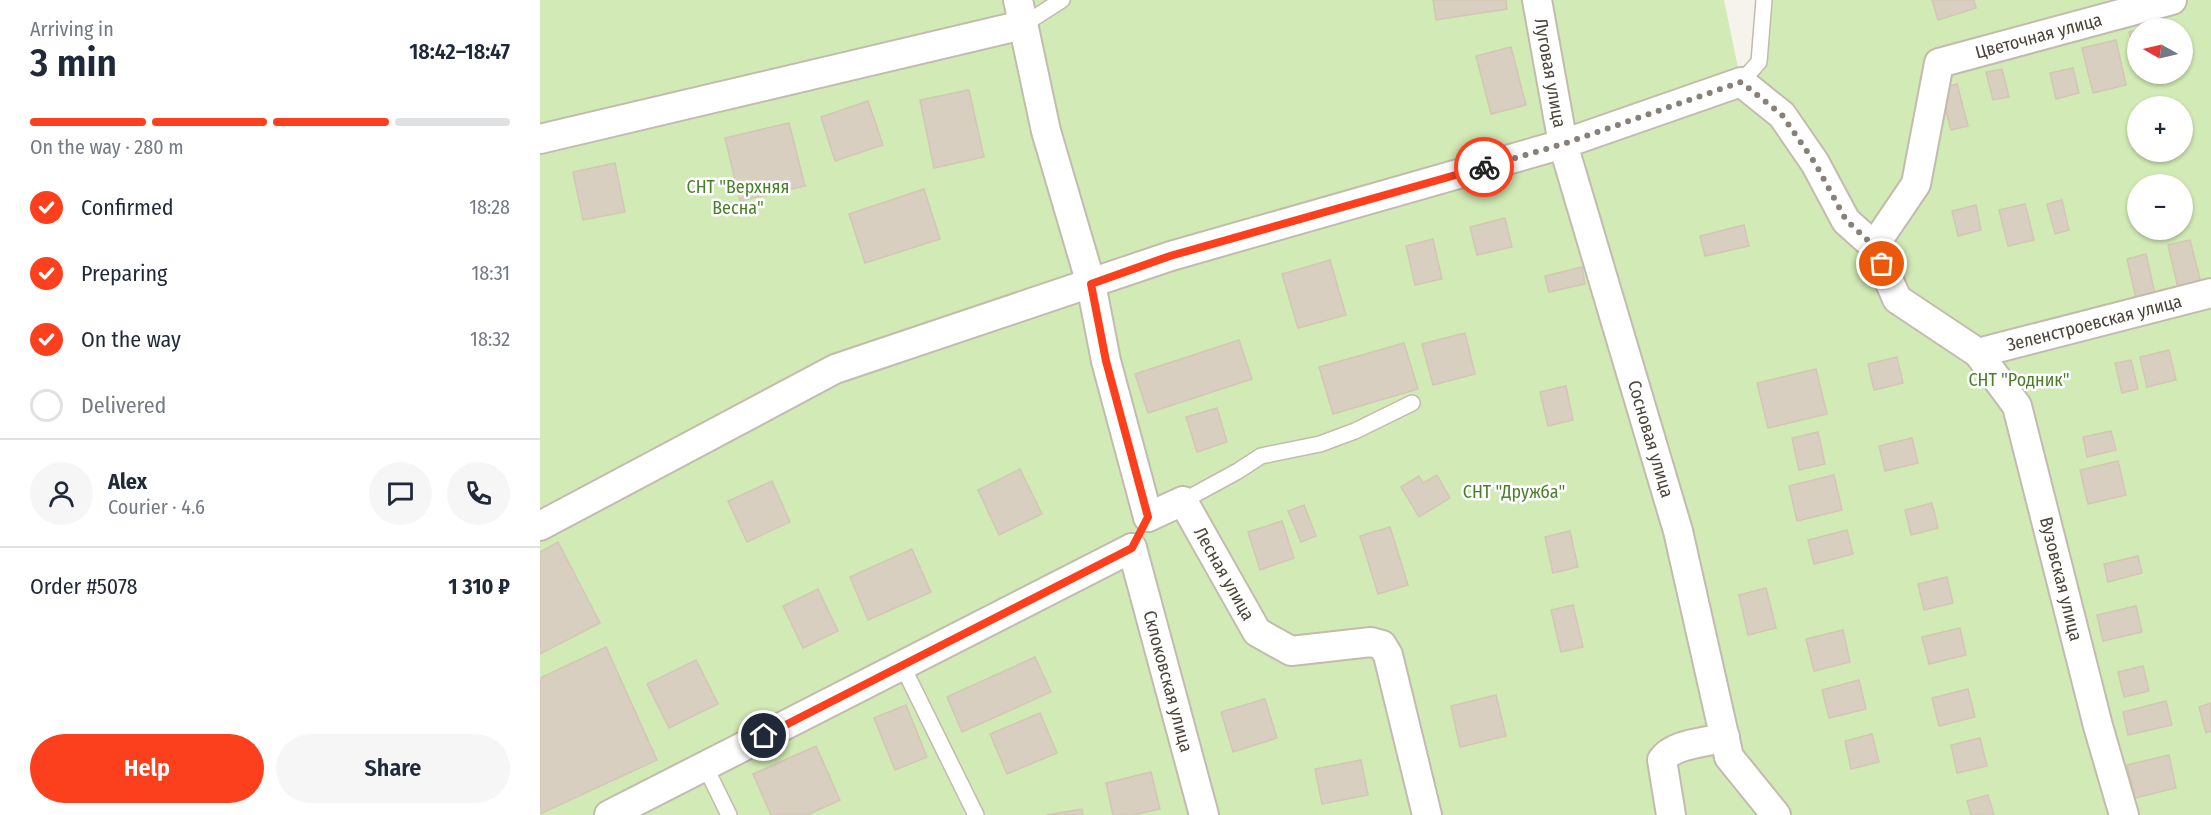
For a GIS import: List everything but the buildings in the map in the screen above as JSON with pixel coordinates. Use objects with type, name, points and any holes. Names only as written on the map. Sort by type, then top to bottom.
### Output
[{"type":"street","name":"Луговая улица","points":[[1537,0],[1563,144]]},
{"type":"street","name":"Цветочная улица","points":[[1874,246],[1916,184],[1940,63],[2172,0]]},
{"type":"street","points":[[540,139],[1021,12],[1046,131],[1091,284],[1106,361],[1148,517]]},
{"type":"street","points":[[540,526],[836,369],[1170,256],[1563,144],[1741,82],[1782,115],[1815,163],[1846,220],[1874,246],[1897,299],[1978,353]]},
{"type":"street","name":"Сосновая улица","points":[[1563,144],[1677,531],[1729,757],[1776,815]]},
{"type":"street","name":"Зеленстроевская улица","points":[[1978,353],[2211,292]]},
{"type":"street","name":"Вузовская улица","points":[[1978,353],[2016,406],[2098,726],[2124,815]]},
{"type":"street","points":[[609,815],[1132,548],[1148,517],[1183,501]]},
{"type":"street","name":"Лесная улица","points":[[1183,501],[1257,632],[1291,651],[1371,642],[1382,645],[1388,655],[1427,815]]},
{"type":"street","name":"Склоковская улица","points":[[1132,548],[1204,815]]},
{"type":"street","points":[[1671,815],[1662,760],[1667,753],[1682,747],[1725,737]]},
{"type":"lane","points":[[1021,12],[1062,0]]},
{"type":"lane","points":[[1741,82],[1759,62],[1764,0]]},
{"type":"lane","points":[[1183,501],[1262,456],[1320,444],[1412,403]]},
{"type":"lane","points":[[902,665],[976,815]]},
{"type":"lane","points":[[705,766],[729,815]]},
{"type":"green space","points":[[540,0],[1724,0],[1741,82],[1759,62],[1764,0],[2211,0],[2211,815],[540,815]]},
{"type":"way so far","points":[[1484,167],[1563,144],[1741,82],[1782,115],[1815,163],[1846,220],[1874,246],[1882,264]]},
{"type":"route","points":[[764,736],[1132,548],[1148,517],[1106,361],[1091,284],[1170,256],[1484,167]]},
{"type":"park label","name":"СНТ \"Верхняя Весна\"","points":[[738,198]]},
{"type":"park label","name":"СНТ \"Родник\"","points":[[2019,380]]},
{"type":"park label","name":"СНТ \"Дружба\"","points":[[1514,492]]}]
